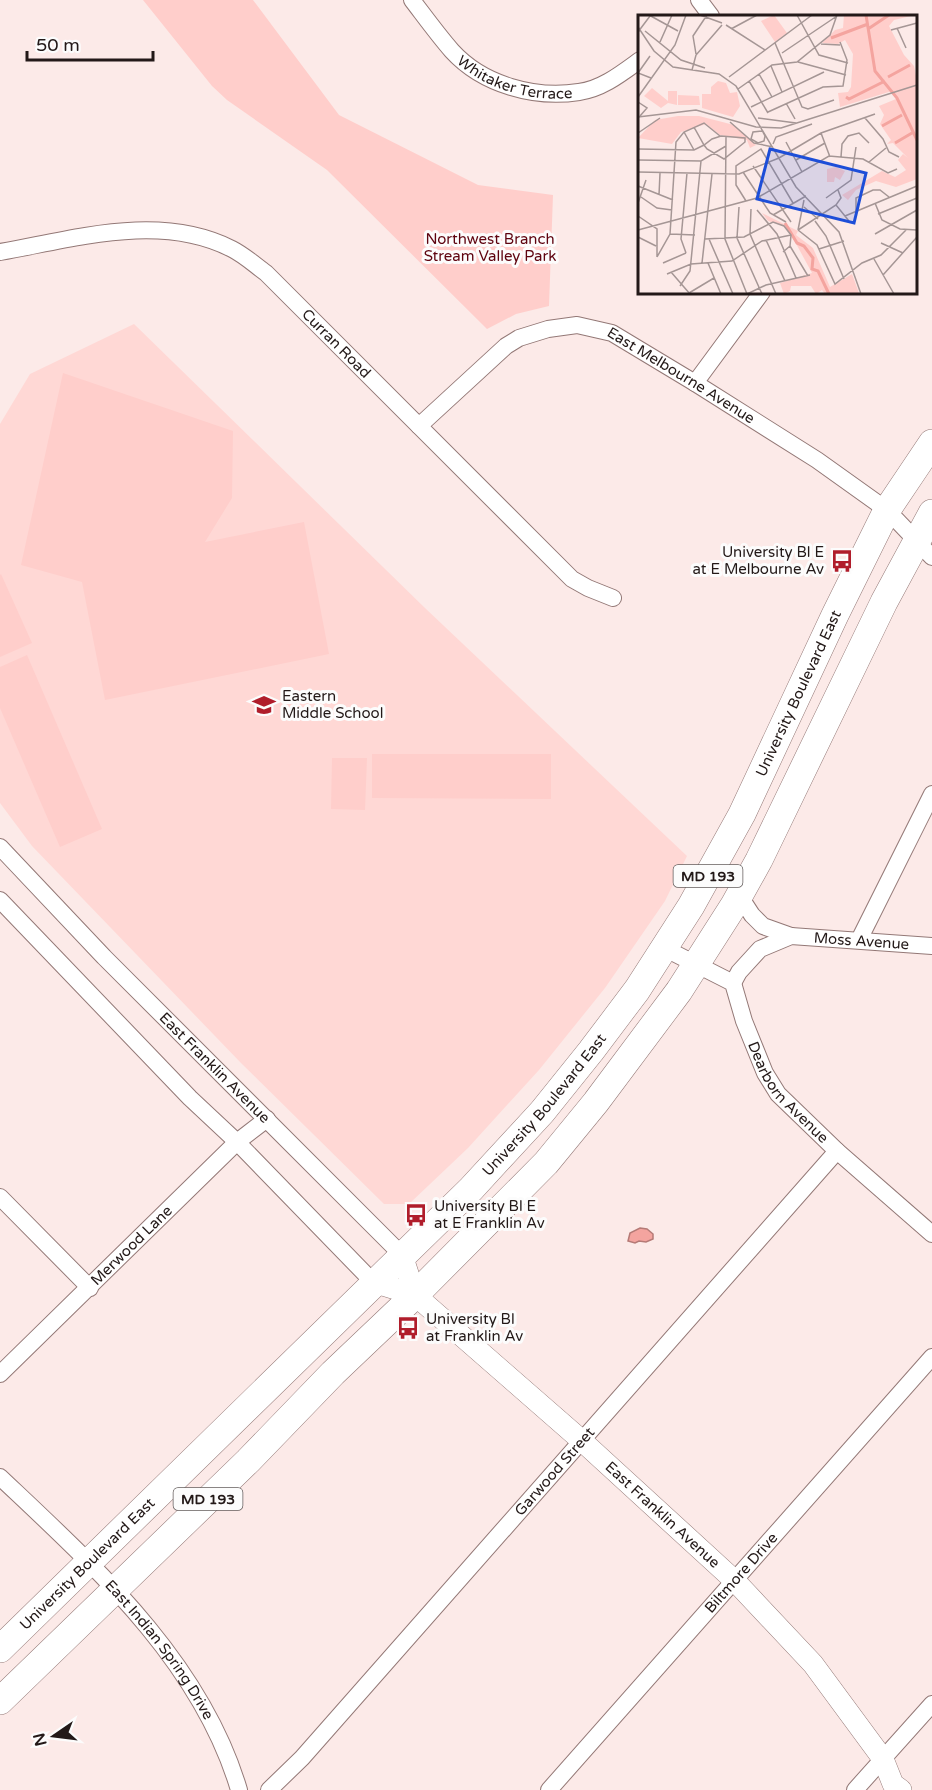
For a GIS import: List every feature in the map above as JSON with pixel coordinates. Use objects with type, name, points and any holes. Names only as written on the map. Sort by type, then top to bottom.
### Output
[{"type":"main road","name":"University Boulevard East","points":[[0,1649],[373,1282],[471,1189],[542,1112],[631,999],[691,906],[742,814],[887,510],[932,443]]},
{"type":"main road","name":"MD 193","points":[[0,1701],[248,1461],[333,1373],[415,1295],[472,1235],[546,1163],[596,1102],[679,991],[740,895],[884,602],[924,549],[932,513]]},
{"type":"street","name":"Whitaker Terrace","points":[[412,0],[453,52],[483,77],[530,93],[580,92],[614,79],[638,61]]},
{"type":"street","name":"Curran Road","points":[[0,252],[115,232],[146,229],[195,236],[232,249],[266,273],[572,579],[613,598]]},
{"type":"street","points":[[695,383],[761,294]]},
{"type":"street","name":"East Melbourne Avenue","points":[[420,426],[506,346],[519,338],[548,329],[577,325],[612,333],[817,460],[887,510],[924,549]]},
{"type":"street","points":[[859,940],[932,794]]},
{"type":"street","name":"East Franklin Avenue","points":[[0,847],[104,957],[402,1255],[415,1295]]},
{"type":"street","name":"Moss Avenue","points":[[740,895],[752,915],[763,926],[791,936],[932,946]]},
{"type":"street","name":"East Franklin Avenue","points":[[0,900],[190,1098],[237,1142],[373,1282],[415,1295],[581,1440],[735,1581],[813,1664],[883,1759],[893,1784],[901,1790]]},
{"type":"street","name":"Moss Avenue","points":[[733,983],[739,972],[760,949],[791,936]]},
{"type":"street","points":[[664,948],[733,983]]},
{"type":"street","name":"Dearborn Avenue","points":[[733,983],[744,1021],[765,1073],[778,1094],[837,1151],[932,1234]]},
{"type":"street","name":"Merwood Lane","points":[[0,1374],[237,1142],[267,1119]]},
{"type":"street","name":"Garwood Street","points":[[269,1790],[302,1758],[837,1151]]},
{"type":"street","points":[[0,1197],[90,1288]]},
{"type":"street","name":"Biltmore Drive","points":[[549,1790],[932,1357]]},
{"type":"street","name":"East Indian Spring Drive","points":[[0,1477],[89,1562],[155,1638],[195,1691],[231,1761],[239,1790]]},
{"type":"street","points":[[855,1790],[932,1704]]},
{"type":"street","name":"East Franklin Avenue","points":[[883,1759],[895,1765],[910,1790]]},
{"type":"shaded area","name":"Eastern Middle School","points":[[134,324],[425,608],[687,856],[665,901],[605,988],[539,1070],[468,1148],[409,1204],[384,1204],[241,1063],[32,846],[0,803],[0,424],[30,374]]},
{"type":"shaded area","points":[[640,1228],[647,1229],[653,1234],[653,1239],[635,1243],[628,1241],[630,1233]]},
{"type":"green space","name":"Northwest Branch Stream Valley Park","points":[[143,0],[253,0],[339,115],[478,185],[553,195],[549,306],[516,314],[487,329],[327,170],[227,100],[212,86]]},
{"type":"green space","points":[[63,373],[233,431],[232,498],[205,542],[304,522],[329,654],[105,700],[82,582],[21,565]]},
{"type":"green space","points":[[0,575],[32,643],[0,657]]},
{"type":"green space","points":[[27,655],[102,829],[60,847],[0,708],[0,667]]},
{"type":"green space","points":[[372,754],[551,754],[551,799],[372,798]]},
{"type":"green space","points":[[332,758],[367,758],[365,810],[331,809]]},
{"type":"place","name":"University Bl E at E Melbourne Av","points":[[842,561]]},
{"type":"place","name":"Eastern Middle School","points":[[264,705]]},
{"type":"place","name":"University Bl E at E Franklin Av","points":[[416,1215]]},
{"type":"place","name":"University Bl at Franklin Av","points":[[408,1328]]}]
